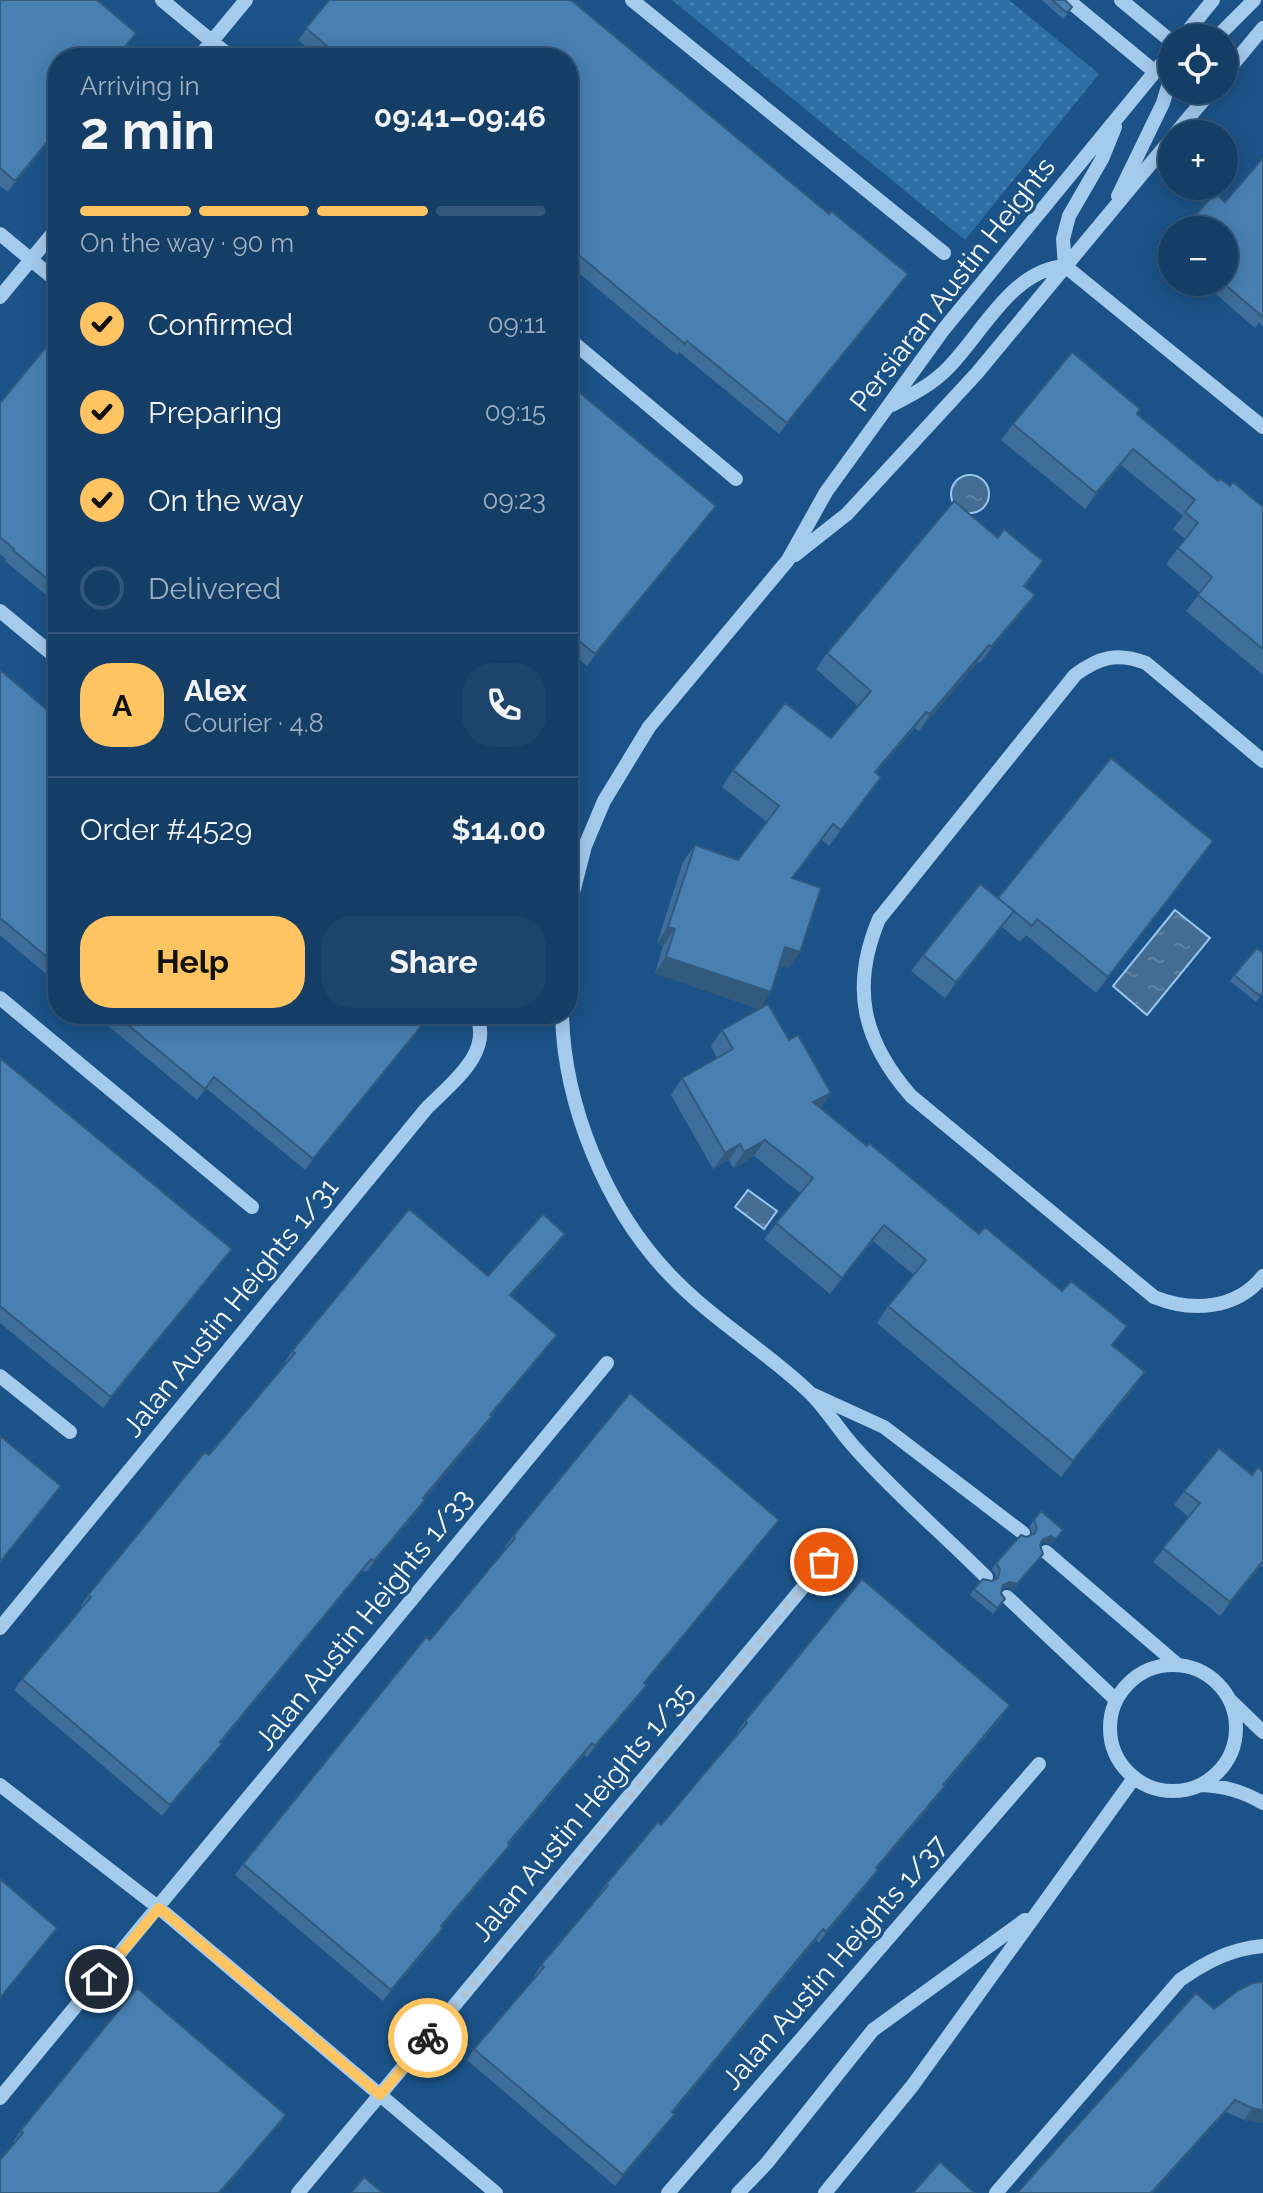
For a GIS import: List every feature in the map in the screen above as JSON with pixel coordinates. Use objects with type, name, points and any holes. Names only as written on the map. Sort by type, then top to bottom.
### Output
[{"type":"street","points":[[162,0],[220,48]]},
{"type":"street","points":[[206,48],[246,0]]},
{"type":"street","points":[[632,0],[944,253]]},
{"type":"street","points":[[1068,0],[1155,72],[1158,71]]},
{"type":"street","points":[[1121,0],[1158,30]]},
{"type":"street","points":[[1193,24],[1213,0]]},
{"type":"street","points":[[1230,24],[1254,0]]},
{"type":"street","points":[[1238,58],[1263,28]]},
{"type":"street","name":"Persiaran Austin Heights","points":[[578,873],[585,846],[604,801],[649,727],[788,560],[826,492],[944,329],[1158,68]]},
{"type":"street","points":[[1111,211],[1163,104]]},
{"type":"street","name":"Persiaran Austin Heights","points":[[1187,120],[1200,104]]},
{"type":"street","points":[[1065,266],[1063,239],[1069,216],[1102,159],[1120,115]]},
{"type":"street","name":"Persiaran Austin Heights","points":[[788,560],[847,514],[977,373],[1158,155]]},
{"type":"street","points":[[0,234],[48,273]]},
{"type":"street","points":[[0,297],[48,239]]},
{"type":"street","points":[[887,407],[923,389],[949,367],[981,326],[1030,279],[1048,267],[1065,266],[1263,427]]},
{"type":"street","points":[[578,346],[736,479]]},
{"type":"street","points":[[0,611],[48,651]]},
{"type":"street","points":[[1263,761],[1146,663],[1131,657],[1113,656],[1094,661],[1075,675],[879,919],[871,939],[863,987],[873,1039],[894,1076],[911,1096],[1154,1297],[1173,1305],[1219,1305],[1240,1296],[1263,1276]]},
{"type":"street","points":[[0,998],[252,1207]]},
{"type":"street","name":"Jalan Austin Heights 1/31","points":[[0,1628],[426,1109],[478,1051],[480,1024]]},
{"type":"street","points":[[563,1024],[575,1098],[605,1179],[627,1218],[669,1274],[698,1302],[810,1393],[856,1449],[986,1577]]},
{"type":"street","name":"Jalan Austin Heights 1/33","points":[[0,2098],[607,1363]]},
{"type":"street","points":[[0,1376],[70,1432]]},
{"type":"street","points":[[810,1393],[884,1427],[1023,1533]]},
{"type":"street","points":[[1046,1552],[1178,1665]]},
{"type":"street","name":"Jalan Austin Heights 1/35","points":[[298,2193],[824,1562]]},
{"type":"street","points":[[1007,1597],[1116,1700]]},
{"type":"street","points":[[1228,1698],[1234,1717],[1235,1738],[1229,1757],[1217,1773],[1200,1785],[1166,1791],[1149,1787],[1122,1766],[1112,1742],[1111,1717],[1116,1700],[1141,1673],[1159,1666],[1178,1665],[1198,1670],[1215,1682],[1263,1732]]},
{"type":"street","name":"Jalan Austin Heights 1/37","points":[[668,2193],[1039,1764]]},
{"type":"street","points":[[825,2193],[913,2085],[1134,1778]]},
{"type":"street","points":[[0,1785],[159,1908],[496,2193]]},
{"type":"street","points":[[1200,1785],[1222,1786],[1263,1803]]},
{"type":"street","points":[[738,2193],[767,2163],[873,2030],[1037,1911]]},
{"type":"street","points":[[996,2193],[1180,1980],[1208,1961],[1225,1954],[1263,1946]]},
{"type":"shaded area","points":[[672,0],[1009,0],[1099,74],[965,240]]},
{"type":"water","points":[[970,475],[984,480],[989,494],[984,508],[970,513],[956,508],[951,494],[956,480]]},
{"type":"water","points":[[1175,910],[1210,938],[1147,1015],[1113,986]]},
{"type":"water","points":[[748,1190],[777,1211],[764,1229],[735,1207]]},
{"type":"building","points":[[0,0],[97,0],[136,33],[124,48],[48,48],[48,141],[15,181],[0,168]]},
{"type":"building","points":[[329,0],[571,0],[829,214],[831,211],[908,274],[787,423],[687,341],[685,344],[578,254],[578,48],[329,48],[306,28]]},
{"type":"building","points":[[1052,0],[1065,0],[1072,7],[1067,13]]},
{"type":"building","points":[[1263,158],[1263,317],[1238,296],[1238,216],[1195,216],[1209,200],[1238,200],[1238,187]]},
{"type":"building","points":[[48,345],[48,580],[0,537],[0,403]]},
{"type":"building","points":[[1072,352],[1140,409],[1137,414],[1218,481],[1220,479],[1230,486],[1233,482],[1263,507],[1263,649],[1198,595],[1212,577],[1178,548],[1198,523],[1185,512],[1195,500],[1133,449],[1096,493],[1013,424]]},
{"type":"building","points":[[578,391],[716,506],[595,654],[578,640]]},
{"type":"building","points":[[954,501],[998,538],[1004,529],[1043,561],[1024,586],[1035,595],[930,714],[926,712],[875,772],[881,777],[841,830],[833,824],[792,878],[821,888],[800,952],[785,947],[771,992],[666,957],[675,929],[668,927],[695,845],[738,860],[779,806],[733,770],[785,703],[831,738],[871,691],[827,653]]},
{"type":"building","points":[[0,670],[48,711],[48,958],[0,918]]},
{"type":"building","points":[[1111,758],[1213,841],[1108,977],[1037,919],[1032,926],[998,898]]},
{"type":"building","points":[[980,884],[1014,911],[956,982],[923,955]]},
{"type":"building","points":[[1257,948],[1263,953],[1263,992],[1260,996],[1234,975]]},
{"type":"building","points":[[768,1004],[789,1040],[798,1035],[831,1093],[813,1102],[867,1146],[869,1143],[979,1234],[985,1227],[1062,1291],[1071,1281],[1127,1326],[1112,1345],[1145,1372],[1073,1461],[888,1306],[926,1260],[884,1225],[842,1278],[776,1223],[813,1178],[765,1140],[744,1152],[740,1144],[725,1153],[682,1078],[733,1049],[722,1030]]},
{"type":"building","points":[[127,1024],[423,1024],[313,1159],[214,1077],[205,1089]]},
{"type":"building","points":[[0,1058],[232,1249],[111,1397],[0,1306]]},
{"type":"building","points":[[409,1209],[488,1276],[543,1214],[565,1234],[510,1295],[557,1335],[423,1498],[425,1500],[374,1561],[371,1559],[170,1805],[22,1679],[205,1452],[209,1455],[295,1353],[292,1351]]},
{"type":"building","points":[[630,1393],[779,1520],[644,1683],[647,1685],[595,1746],[592,1743],[508,1843],[510,1845],[391,1990],[243,1864],[426,1637],[430,1640],[515,1538],[513,1536]]},
{"type":"building","points":[[0,1436],[61,1486],[0,1562]]},
{"type":"building","points":[[1219,1448],[1252,1475],[1258,1467],[1263,1472],[1263,1561],[1230,1602],[1163,1548],[1200,1503],[1184,1491]]},
{"type":"building","points":[[1041,1511],[1063,1530],[1056,1539],[1051,1536],[1043,1539],[1040,1545],[1043,1554],[1017,1584],[1009,1582],[1003,1585],[1001,1593],[1005,1599],[997,1608],[974,1589],[983,1579],[992,1581],[998,1578],[1000,1569],[996,1563],[1021,1535],[1034,1534],[1037,1528],[1034,1520]]},
{"type":"building","points":[[862,1579],[1010,1705],[876,1868],[878,1870],[826,1932],[823,1929],[623,2175],[474,2049],[544,1967],[541,1965],[606,1884],[658,1822],[661,1825],[747,1723],[745,1721]]},
{"type":"building","points":[[0,1879],[57,1928],[0,1998]]},
{"type":"building","points":[[1263,1982],[1263,2110],[1235,2100],[1151,2193],[1017,2193],[1196,1993],[1214,2009],[1237,1991]]},
{"type":"building","points":[[137,1988],[286,2115],[219,2193],[0,2193],[0,2160],[23,2133],[20,2131]]},
{"type":"building","points":[[940,2162],[975,2193],[913,2193]]},
{"type":"building","points":[[364,2177],[383,2193],[351,2193]]},
{"type":"way so far","points":[[428,2038],[824,1562]]},
{"type":"route","points":[[99,1979],[159,1908],[380,2095],[428,2038]]}]
